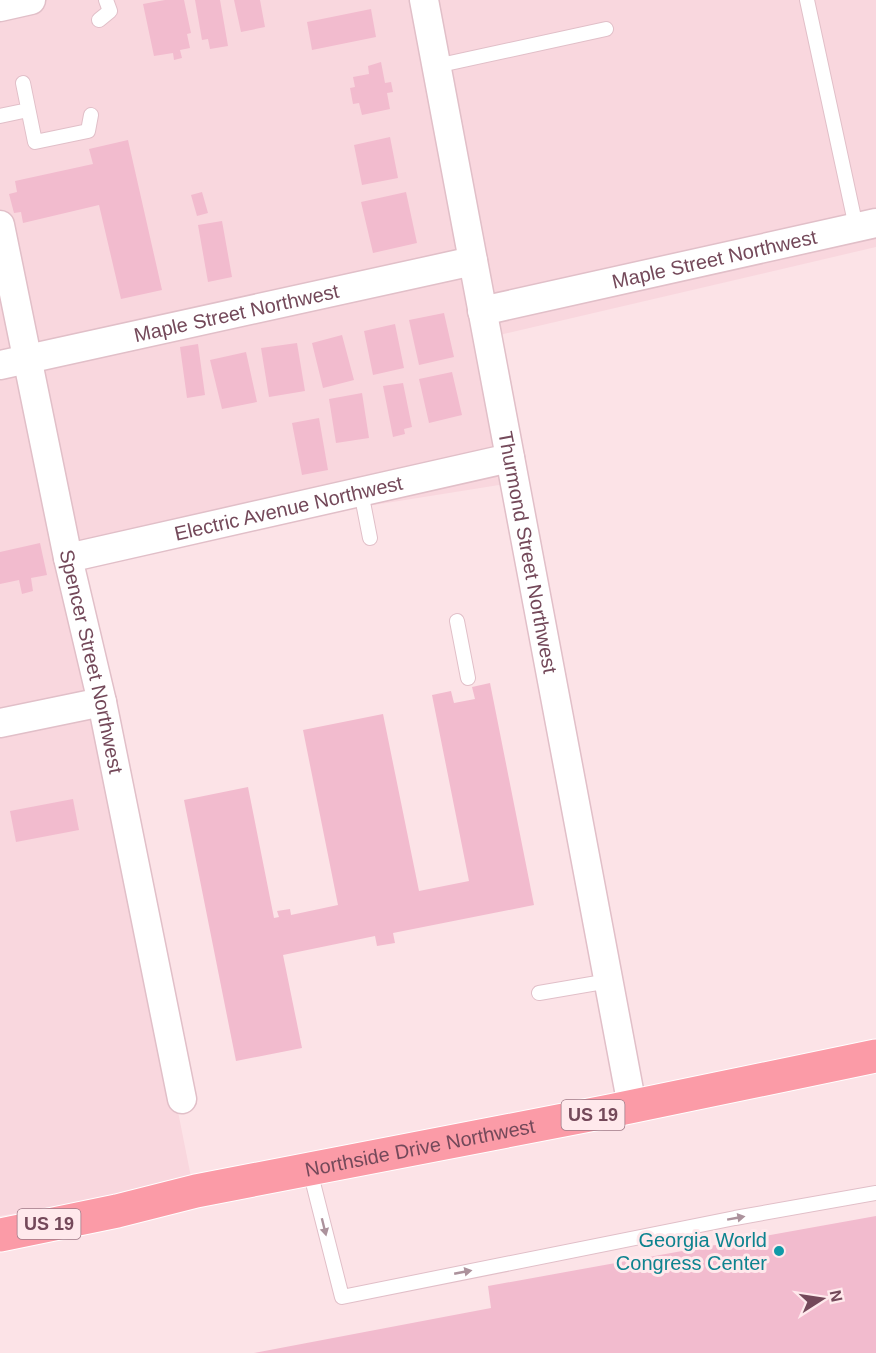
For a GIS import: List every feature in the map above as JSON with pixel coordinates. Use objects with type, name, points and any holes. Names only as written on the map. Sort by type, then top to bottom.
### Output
[{"type":"main road","name":"Northside Drive Northwest","points":[[0,1234],[117,1211],[196,1191],[310,1171],[876,1056]]},
{"type":"street","points":[[0,7],[31,0]]},
{"type":"street","name":"Thurmond Street Northwest","points":[[424,0],[632,1106]]},
{"type":"street","name":"Spencer Street Northwest","points":[[0,225],[13,362],[68,558],[102,702],[182,1099]]},
{"type":"street","name":"Maple Street Northwest","points":[[482,311],[866,225]]},
{"type":"street","name":"Maple Street Northwest","points":[[13,362],[473,261]]},
{"type":"street","name":"Electric Avenue Northwest","points":[[68,558],[510,458]]},
{"type":"street","points":[[0,723],[102,702]]},
{"type":"lane","points":[[99,20],[110,11],[106,0]]},
{"type":"lane","points":[[807,0],[866,225]]},
{"type":"lane","points":[[436,66],[606,29]]},
{"type":"lane","points":[[23,83],[35,142],[88,131],[91,115]]},
{"type":"lane","points":[[0,116],[28,110]]},
{"type":"lane","points":[[361,492],[370,538]]},
{"type":"lane","points":[[457,621],[468,678]]},
{"type":"lane","points":[[539,993],[609,981]]},
{"type":"lane","points":[[310,1171],[342,1297],[735,1218],[876,1193]]},
{"type":"shaded area","points":[[0,0],[876,0],[876,247],[491,337],[524,481],[67,554],[192,1182],[0,1216]]},
{"type":"building","points":[[165,0],[184,0],[191,33],[187,34],[190,48],[180,50],[182,58],[174,60],[173,53],[154,56],[143,4]]},
{"type":"building","points":[[195,0],[220,0],[228,46],[210,49],[208,39],[202,40]]},
{"type":"building","points":[[234,0],[260,0],[265,27],[241,32]]},
{"type":"building","points":[[371,9],[376,37],[312,50],[307,22]]},
{"type":"building","points":[[381,62],[385,83],[391,82],[393,92],[387,93],[390,109],[362,115],[359,103],[353,104],[350,88],[355,87],[353,77],[369,74],[368,66]]},
{"type":"building","points":[[390,137],[398,178],[362,185],[354,145]]},
{"type":"building","points":[[128,140],[162,290],[121,299],[99,205],[23,223],[21,212],[14,213],[9,194],[17,192],[15,181],[93,164],[89,149]]},
{"type":"building","points":[[202,192],[208,213],[197,216],[191,195]]},
{"type":"building","points":[[406,192],[417,243],[373,253],[361,202]]},
{"type":"building","points":[[222,221],[232,277],[208,282],[198,225]]},
{"type":"building","points":[[444,313],[454,357],[419,365],[409,320]]},
{"type":"building","points":[[395,324],[404,368],[373,375],[364,331]]},
{"type":"building","points":[[342,335],[354,380],[323,388],[312,343]]},
{"type":"building","points":[[297,343],[305,391],[269,397],[261,348]]},
{"type":"building","points":[[198,344],[205,395],[187,398],[180,347]]},
{"type":"building","points":[[246,352],[257,402],[222,409],[210,360]]},
{"type":"building","points":[[452,372],[462,415],[429,423],[419,379]]},
{"type":"building","points":[[403,383],[412,427],[404,429],[405,434],[393,437],[383,386]]},
{"type":"building","points":[[362,393],[369,438],[336,443],[329,399]]},
{"type":"building","points":[[319,418],[328,470],[302,475],[292,423]]},
{"type":"building","points":[[40,543],[47,575],[31,578],[33,591],[22,594],[19,580],[0,584],[0,552]]},
{"type":"building","points":[[490,683],[534,905],[393,933],[395,943],[377,946],[375,936],[283,955],[302,1048],[236,1061],[184,800],[248,787],[274,918],[279,917],[277,911],[290,909],[291,915],[338,905],[303,730],[383,714],[419,891],[469,881],[432,695],[451,691],[454,703],[475,699],[472,687]]},
{"type":"building","points":[[73,799],[79,830],[16,842],[10,811]]},
{"type":"building","name":"Georgia World Congress Center","points":[[876,1216],[876,1353],[254,1353],[491,1308],[488,1286]]},
{"type":"place","name":"Georgia World Congress Center","points":[[779,1251]]}]
